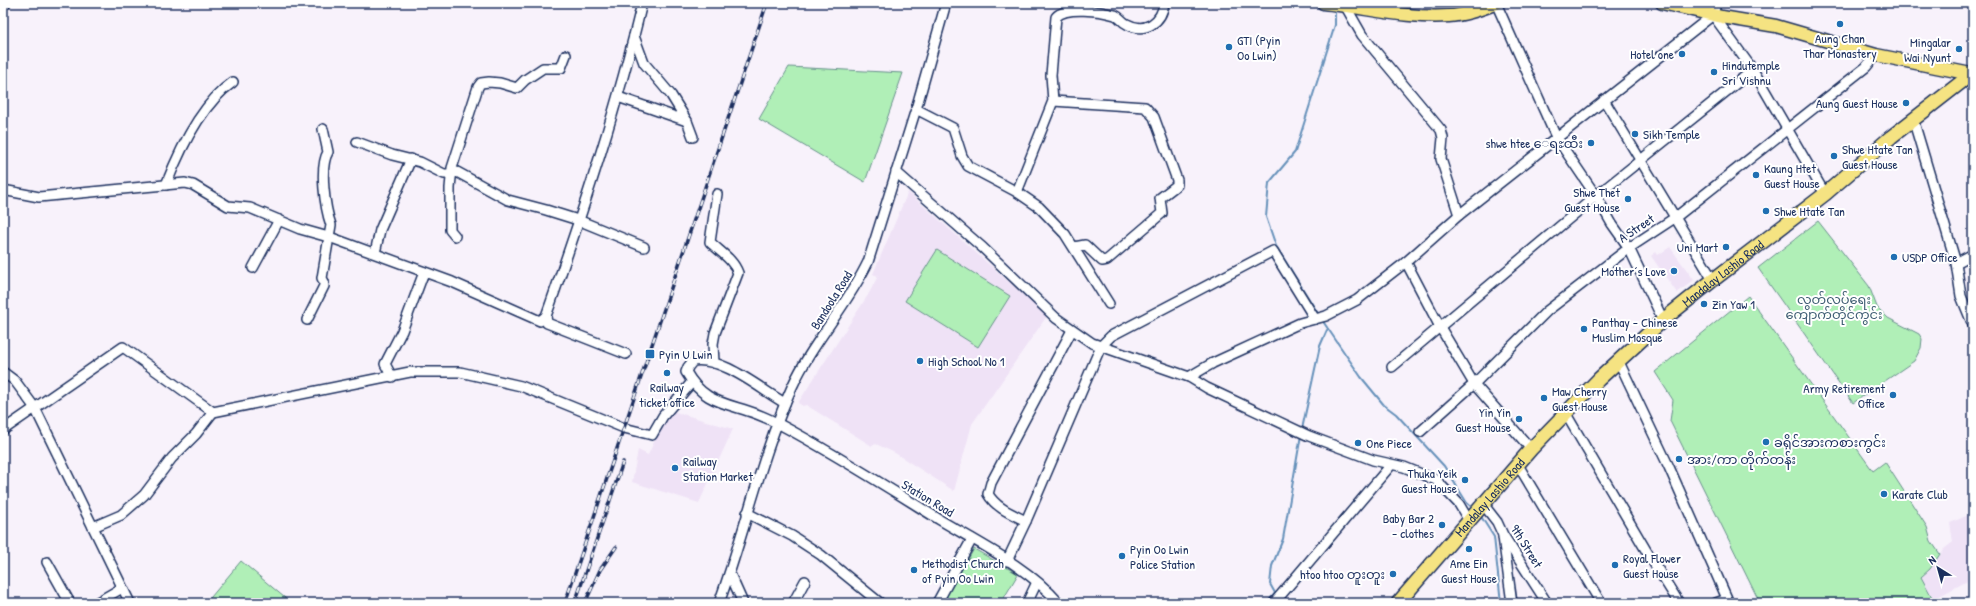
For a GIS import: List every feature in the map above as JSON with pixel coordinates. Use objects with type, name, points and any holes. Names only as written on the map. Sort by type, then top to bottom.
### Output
[{"type":"highway","name":"Mandalay Lashio Road","points":[[1398,603],[1531,449],[1599,379],[1663,320],[1825,194],[1913,119],[1972,74]]},
{"type":"main road","points":[[1341,5],[1421,15],[1450,16],[1474,11],[1496,3]]},
{"type":"main road","points":[[1662,3],[1713,15],[1776,26],[1876,55],[1972,74]]},
{"type":"street","points":[[626,354],[547,323],[546,316],[618,97],[642,3]]},
{"type":"street","name":"Bandoola Road","points":[[719,603],[730,574],[747,513],[785,403],[806,361],[858,282],[868,262],[916,109],[946,3]]},
{"type":"street","points":[[1017,192],[1053,101],[1051,75],[1056,17],[1060,13],[1070,10],[1114,15],[1126,24],[1135,27],[1146,27],[1163,14],[1164,3]]},
{"type":"street","points":[[1496,3],[1556,137],[1629,248],[1663,320]]},
{"type":"street","points":[[1189,377],[1213,362],[1300,323],[1326,316],[1357,300],[1406,262],[1459,215],[1556,137],[1713,15],[1716,3]]},
{"type":"street","points":[[1341,5],[1362,35],[1441,130],[1443,138],[1441,159],[1459,215]]},
{"type":"street","points":[[1713,15],[1753,70],[1789,129],[1825,194]]},
{"type":"street","points":[[634,36],[644,63],[671,95],[688,122],[693,137]]},
{"type":"street","points":[[455,236],[450,230],[450,188],[452,174],[474,98],[481,83],[500,83],[517,88],[525,80],[543,68],[561,68],[566,55]]},
{"type":"street","name":"A Street","points":[[1420,432],[1474,384],[1546,311],[1629,248],[1676,217],[1866,67],[1876,55]]},
{"type":"street","points":[[1392,367],[1596,196],[1753,70]]},
{"type":"street","points":[[166,185],[174,165],[198,122],[217,97],[234,82]]},
{"type":"street","points":[[618,97],[688,122]]},
{"type":"street","points":[[1604,100],[1713,280]]},
{"type":"street","points":[[1053,101],[1144,107],[1154,117],[1177,180],[1177,185],[1160,198],[1162,213],[1106,260],[1102,261],[1097,259],[1085,245],[1074,248]]},
{"type":"street","points":[[916,109],[953,128],[962,156],[968,166],[1017,192],[1039,207],[1065,234],[1109,304]]},
{"type":"street","points":[[1913,119],[1956,263],[1962,296],[1973,325]]},
{"type":"street","points":[[307,320],[324,286],[322,278],[332,225],[328,217],[324,183],[325,157],[328,152],[323,129]]},
{"type":"street","points":[[357,142],[392,155],[411,159],[444,174],[452,174],[457,172],[508,200],[578,220],[644,247]]},
{"type":"street","points":[[375,253],[380,230],[411,159]]},
{"type":"street","name":"9th Street","points":[[896,172],[983,248],[1056,318],[1072,330],[1101,346],[1189,377],[1207,388],[1301,432],[1373,460],[1404,467],[1436,480],[1459,504],[1497,522],[1503,535],[1548,603]]},
{"type":"street","points":[[3,190],[39,197],[185,183],[193,185],[228,206],[250,208],[300,229],[330,237],[375,253],[540,321],[546,316]]},
{"type":"street","points":[[714,363],[713,344],[715,333],[738,273],[730,259],[710,242],[717,194]]},
{"type":"street","points":[[253,268],[278,220]]},
{"type":"street","points":[[1007,561],[1026,521],[1101,346],[1120,330],[1273,251],[1315,318]]},
{"type":"street","points":[[1956,263],[1973,254]]},
{"type":"street","points":[[1406,262],[1440,327],[1474,384],[1531,449]]},
{"type":"street","points":[[392,377],[385,364],[402,331],[424,272]]},
{"type":"street","points":[[1026,521],[998,506],[991,500],[988,494],[991,483],[1072,330]]},
{"type":"street","points":[[3,430],[124,347],[213,412]]},
{"type":"street","points":[[93,527],[120,514],[144,495],[172,458],[196,434],[213,412],[392,377],[410,372],[460,372],[521,386],[624,428],[652,435],[663,416],[692,382],[686,372],[693,361],[703,359],[714,363],[745,378],[785,403]]},
{"type":"street","points":[[1619,362],[1669,467],[1728,601],[1716,603]]},
{"type":"street","points":[[3,372],[15,381],[35,408],[130,603]]},
{"type":"street","name":"Station Road","points":[[692,382],[709,398],[727,406],[749,411],[778,424],[972,539],[1037,582],[1059,603]]},
{"type":"street","points":[[1566,414],[1646,552],[1679,603]]},
{"type":"street","points":[[1274,603],[1390,464]]},
{"type":"street","points":[[1518,465],[1601,603]]},
{"type":"street","points":[[747,513],[792,536],[821,555],[880,603]]},
{"type":"street","points":[[1503,535],[1512,603]]},
{"type":"street","points":[[937,603],[972,539]]},
{"type":"street","points":[[47,562],[70,603]]},
{"type":"street","points":[[730,574],[743,603]]},
{"type":"street","points":[[793,603],[805,581]]},
{"type":"street","points":[[1027,603],[1037,582]]},
{"type":"street","points":[[96,603],[122,588]]},
{"type":"shaded area","name":"High School No 1","points":[[908,192],[1047,316],[972,424],[954,491],[895,453],[876,444],[872,446],[806,405],[803,406],[798,403],[868,295],[878,276],[873,274]]},
{"type":"shaded area","name":"Mother´s Love","points":[[1670,247],[1694,280],[1677,293],[1651,256],[1656,252],[1658,255]]},
{"type":"shaded area","name":"Railway Station Market","points":[[672,411],[733,429],[699,503],[632,482],[638,450],[648,455],[667,414]]},
{"type":"shaded area","points":[[1973,513],[1973,578],[1934,599],[1921,577],[1930,569],[1944,549],[1953,542],[1950,523]]},
{"type":"green space","points":[[789,67],[903,73],[865,182],[759,119]]},
{"type":"green space","name":"လွတ်လပ်ရေး ကျောက်တိုင်ကွင်း","points":[[1818,221],[1869,286],[1877,307],[1888,318],[1919,334],[1922,339],[1921,348],[1914,361],[1853,403],[1758,268]]},
{"type":"green space","points":[[937,250],[1010,296],[978,347],[905,301]]},
{"type":"green space","name":"ခရိုင်အားကစားကွင်း","points":[[1748,296],[1873,471],[1885,462],[1927,527],[1931,541],[1940,554],[1930,569],[1921,577],[1933,599],[1926,603],[1760,603],[1670,421],[1673,400],[1655,372]]},
{"type":"green space","points":[[974,549],[1018,574],[1001,603],[942,603]]},
{"type":"green space","points":[[241,561],[291,603],[206,603]]},
{"type":"waterway","points":[[1319,315],[1276,246],[1266,217],[1269,183],[1295,152],[1335,25],[1335,9]]},
{"type":"waterway","points":[[1322,320],[1361,377],[1384,405],[1396,414],[1444,466],[1467,503],[1474,509]]},
{"type":"waterway","points":[[1302,429],[1320,346],[1327,330]]},
{"type":"waterway","points":[[1267,603],[1275,593],[1270,584],[1272,566],[1283,539],[1301,435]]},
{"type":"waterway","points":[[1480,515],[1494,537],[1501,603]]},
{"type":"railway","points":[[565,603],[767,3]]},
{"type":"railway","points":[[575,603],[623,462]]},
{"type":"railway","points":[[585,603],[600,570],[616,547]]},
{"type":"place","name":"Aung Chan Thar Monastery","points":[[1840,24]]},
{"type":"place","name":"GTI (Pyin Oo Lwin)","points":[[1229,47]]},
{"type":"place","name":"Mingalar Wai Nyunt","points":[[1959,49]]},
{"type":"place","name":"Hotel one","points":[[1682,54]]},
{"type":"place","name":"Hindutemple Sri Vishnu","points":[[1714,72]]},
{"type":"place","name":"Aung Guest House","points":[[1906,103]]},
{"type":"place","name":"Sikh Temple","points":[[1635,134]]},
{"type":"place","name":"shwe htee ေရႊထီး","points":[[1591,143]]},
{"type":"place","name":"Shwe Htate Tan Guest House","points":[[1834,156]]},
{"type":"place","name":"Kaung Htet Guest House","points":[[1756,175]]},
{"type":"place","name":"Shwe Thet Guest House","points":[[1628,199]]},
{"type":"place","name":"Shwe Htate Tan","points":[[1766,211]]},
{"type":"place","name":"Uni Mart","points":[[1726,247]]},
{"type":"place","name":"USDP Office","points":[[1894,257]]},
{"type":"place","name":"Mother´s Love","points":[[1674,271]]},
{"type":"place","name":"Zin Yaw 1","points":[[1704,304]]},
{"type":"place","name":"Panthay - Chinese Muslim Mosque","points":[[1584,329]]},
{"type":"place","name":"Pyin U Lwin","points":[[650,354]]},
{"type":"place","name":"High School No 1","points":[[920,361]]},
{"type":"place","name":"Railway ticket office","points":[[667,373]]},
{"type":"place","name":"Army Retirement Office","points":[[1893,395]]},
{"type":"place","name":"Maw Cherry Guest House","points":[[1544,398]]},
{"type":"place","name":"Yin Yin Guest House","points":[[1519,419]]},
{"type":"place","name":"ခရိုင်အားကစားကွင်း","points":[[1766,442]]},
{"type":"place","name":"One Piece","points":[[1358,443]]},
{"type":"place","name":"အား/ကာ တိုက်တန်း","points":[[1679,459]]},
{"type":"place","name":"Railway Station Market","points":[[675,468]]},
{"type":"place","name":"Thuka Yeik Guest House","points":[[1465,480]]},
{"type":"place","name":"Karate Club","points":[[1884,494]]},
{"type":"place","name":"Baby Bar 2 - clothes","points":[[1442,525]]},
{"type":"place","name":"Ame Ein Guest House","points":[[1469,549]]},
{"type":"place","name":"Pyin Oo Lwin Police Station","points":[[1122,556]]},
{"type":"place","name":"Royal Flower Guest House","points":[[1615,565]]},
{"type":"place","name":"Methodist Church of Pyin Oo Lwin","points":[[914,570]]},
{"type":"place","name":"htoo htoo တူးတူး","points":[[1393,574]]}]
